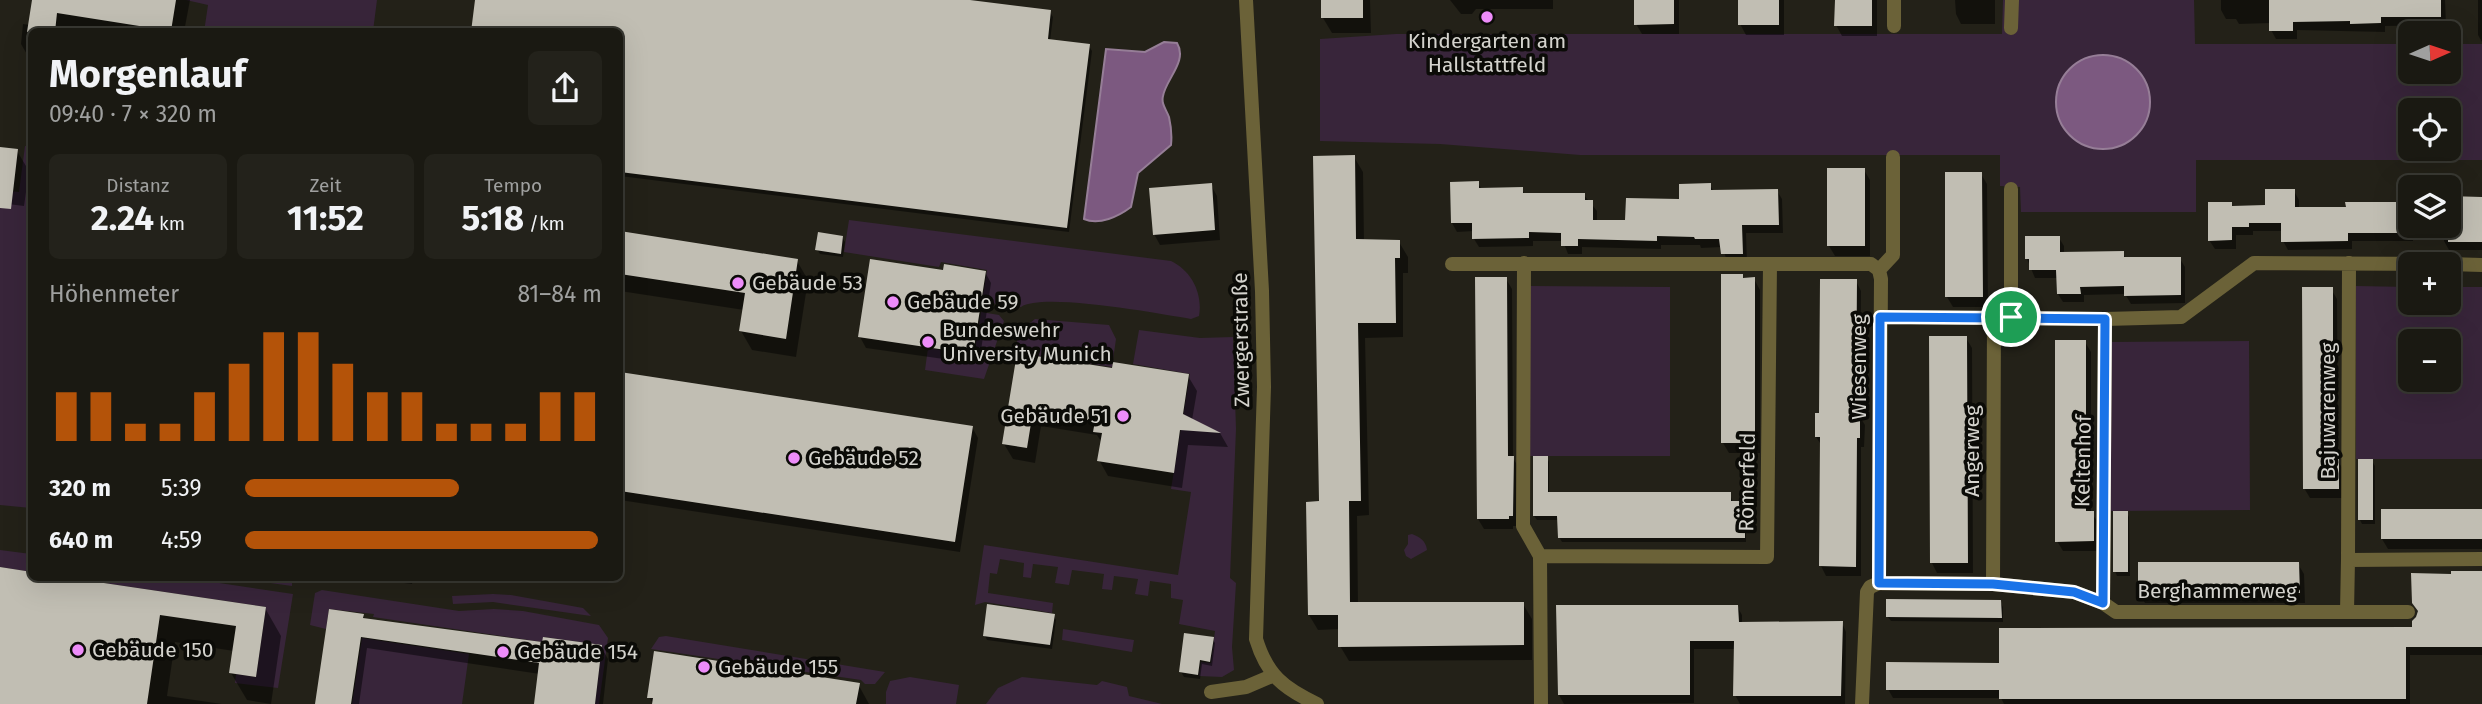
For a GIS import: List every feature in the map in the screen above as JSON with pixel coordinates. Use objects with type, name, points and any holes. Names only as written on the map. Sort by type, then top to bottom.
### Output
[{"type":"street","name":"Zwergerstraße","points":[[1246,0],[1262,291],[1263,361],[1256,639],[1272,676]]},
{"type":"street","points":[[1894,0],[1894,26]]},
{"type":"street","points":[[2011,28],[2012,0]]},
{"type":"street","name":"Wiesenweg","points":[[1862,704],[1873,588],[1881,279],[1879,270],[1892,255],[1893,157]]},
{"type":"street","points":[[2011,189],[2011,317]]},
{"type":"street","points":[[1524,263],[1523,526],[1540,556],[1541,704]]},
{"type":"street","points":[[1880,317],[2181,317],[2254,263],[2398,264]]},
{"type":"street","name":"Bajuwarenweg","points":[[2348,560],[2349,263]]},
{"type":"street","points":[[1452,264],[1871,264],[1879,270]]},
{"type":"street","name":"Römerfeld","points":[[1540,556],[1768,557],[1770,264]]},
{"type":"street","points":[[2461,264],[2482,265]]},
{"type":"street","name":"Angerweg","points":[[1993,317],[1993,584]]},
{"type":"street","name":"Keltenhof","points":[[2103,603],[2105,319]]},
{"type":"street","points":[[2347,612],[2348,560],[2482,559]]},
{"type":"street","name":"Berghammerweg","points":[[1873,588],[1993,584],[2074,592],[2103,603],[2116,612],[2408,612]]},
{"type":"street","points":[[1212,692],[1246,687],[1272,676],[1317,704]]},
{"type":"shaded area","points":[[186,0],[377,0],[373,28],[205,28],[208,5]]},
{"type":"shaded area","points":[[2003,0],[2194,0],[2195,44],[2398,44],[2398,84],[2461,84],[2461,44],[2482,44],[2482,160],[2461,160],[2461,98],[2398,98],[2398,160],[2196,160],[2196,212],[2021,212],[2020,187],[2000,186],[2000,155],[1580,155],[1440,144],[1320,141],[1320,39],[1396,34],[2002,34]]},
{"type":"shaded area","points":[[1164,42],[1177,43],[1180,50],[1178,63],[1163,99],[1170,120],[1171,145],[1138,173],[1131,207],[1102,221],[1084,219],[1106,49],[1145,52]]},
{"type":"shaded area","points":[[2103,55],[2121,59],[2136,69],[2146,84],[2150,102],[2146,120],[2136,135],[2121,145],[2103,149],[2085,145],[2070,135],[2060,120],[2056,102],[2060,84],[2070,69],[2085,59]]},
{"type":"shaded area","points":[[25,146],[28,146],[28,508],[0,505],[0,190],[19,192]]},
{"type":"shaded area","points":[[849,220],[1171,261],[1185,271],[1194,284],[1199,300],[1199,316],[1191,319],[1076,303],[1033,303],[1021,307],[982,302],[987,270],[941,262],[939,267],[844,252]]},
{"type":"shaded area","points":[[1530,286],[1670,287],[1670,456],[1529,456]]},
{"type":"shaded area","points":[[2356,286],[2398,287],[2398,315],[2461,315],[2461,287],[2482,287],[2482,459],[2356,459]]},
{"type":"shaded area","points":[[981,312],[999,315],[1004,321],[984,379],[925,370],[928,348],[974,356]]},
{"type":"shaded area","points":[[1035,319],[1109,325],[1116,339],[1112,367],[1015,352],[1019,332]]},
{"type":"shaded area","points":[[1139,330],[1200,338],[1233,337],[1236,429],[1230,578],[1236,583],[1232,647],[1234,670],[1222,677],[1199,676],[1201,662],[1211,663],[1215,631],[1179,624],[1183,600],[1171,598],[1171,584],[1150,581],[1148,596],[1135,594],[1138,579],[1114,576],[1112,590],[1102,589],[1104,574],[1072,570],[1069,585],[1055,583],[1058,567],[1033,564],[1031,578],[1023,577],[1024,563],[1000,559],[997,574],[990,573],[988,593],[1053,603],[1052,613],[985,602],[975,605],[984,545],[1178,575],[1191,492],[1171,489],[1190,374],[1133,364]]},
{"type":"shaded area","points":[[2249,341],[2250,510],[2110,511],[2109,342]]},
{"type":"shaded area","points":[[1412,534],[1422,540],[1427,550],[1411,559],[1406,556],[1404,550],[1408,544],[1408,535]]},
{"type":"shaded area","points":[[0,550],[28,554],[28,572],[0,567]]},
{"type":"shaded area","points":[[90,581],[206,581],[293,594],[278,688],[235,683],[236,674],[256,677],[266,607]]},
{"type":"shaded area","points":[[256,581],[291,581],[292,586]]},
{"type":"shaded area","points":[[322,590],[459,611],[523,611],[599,625],[608,638],[599,704],[595,704],[602,645],[544,637],[542,642],[329,609],[326,629],[310,625],[315,593]]},
{"type":"shaded area","points":[[493,594],[583,608],[591,616],[493,602],[453,604],[452,596]]},
{"type":"shaded area","points":[[1063,629],[1134,640],[1132,652],[1062,640]]},
{"type":"shaded area","points":[[659,637],[885,672],[875,684],[865,684],[861,680],[651,649]]},
{"type":"shaded area","points":[[362,638],[469,654],[462,704],[352,704]]},
{"type":"shaded area","points":[[910,677],[959,685],[956,704],[886,704],[890,681]]},
{"type":"shaded area","points":[[1022,677],[1097,685],[1102,681],[1127,687],[1129,696],[1162,704],[986,704],[998,688]]},
{"type":"building","points":[[32,0],[176,0],[171,28],[152,28],[57,13],[55,28],[28,28],[27,32]]},
{"type":"building","points":[[475,0],[970,0],[1051,10],[1048,39],[1090,44],[1067,228],[623,172],[623,28],[472,28]]},
{"type":"building","points":[[1321,0],[1363,0],[1363,18],[1321,18]]},
{"type":"building","points":[[1634,0],[1674,0],[1674,24],[1634,25]]},
{"type":"building","points":[[1738,0],[1779,0],[1779,25],[1738,25]]},
{"type":"building","points":[[1835,0],[1872,0],[1872,26],[1834,26]]},
{"type":"building","points":[[2269,0],[2441,0],[2441,17],[2381,17],[2381,23],[2293,22],[2293,31],[2269,31]]},
{"type":"building","points":[[0,147],[18,149],[11,209],[0,208]]},
{"type":"building","points":[[1355,155],[1356,239],[1400,240],[1400,258],[1395,258],[1396,323],[1358,323],[1361,501],[1349,501],[1350,602],[1524,602],[1524,645],[1338,647],[1338,615],[1308,615],[1306,502],[1319,501],[1313,156]]},
{"type":"building","points":[[1827,168],[1865,168],[1865,246],[1827,246]]},
{"type":"building","points":[[1945,172],[1982,172],[1983,297],[1945,297]]},
{"type":"building","points":[[1479,181],[1479,188],[1523,187],[1523,193],[1585,193],[1585,200],[1593,200],[1593,220],[1625,220],[1626,198],[1679,199],[1679,184],[1711,183],[1711,190],[1778,189],[1779,225],[1742,225],[1743,254],[1721,254],[1719,239],[1694,237],[1657,236],[1657,241],[1578,239],[1578,246],[1561,246],[1561,233],[1529,232],[1529,238],[1472,239],[1472,223],[1451,223],[1450,182]]},
{"type":"building","points":[[1212,183],[1215,230],[1153,235],[1149,188]]},
{"type":"building","points":[[2265,189],[2295,189],[2295,207],[2346,207],[2345,202],[2398,202],[2398,233],[2348,233],[2348,241],[2281,242],[2281,223],[2249,223],[2249,227],[2232,227],[2232,240],[2208,241],[2208,202],[2232,202],[2232,206],[2265,205]]},
{"type":"building","points":[[2461,196],[2482,197],[2482,242],[2448,242],[2448,238],[2461,238]]},
{"type":"building","name":"Gebäude 53","points":[[623,231],[798,259],[786,339],[739,331],[745,293],[623,274]]},
{"type":"building","points":[[818,232],[843,236],[841,254],[815,250]]},
{"type":"building","points":[[2025,236],[2060,236],[2060,252],[2124,251],[2124,257],[2181,257],[2181,295],[2124,296],[2124,286],[2080,287],[2081,294],[2057,294],[2056,270],[2029,270],[2029,259],[2025,259]]},
{"type":"building","points":[[870,259],[943,270],[944,264],[986,271],[973,354],[858,337]]},
{"type":"building","points":[[1721,274],[1755,277],[1755,443],[1721,443]]},
{"type":"building","points":[[1475,277],[1507,277],[1508,456],[1514,456],[1513,516],[1509,516],[1509,519],[1477,519]]},
{"type":"building","points":[[1820,279],[1857,279],[1856,413],[1860,413],[1860,438],[1857,438],[1856,567],[1819,566],[1820,437],[1815,437],[1815,413],[1819,413]]},
{"type":"building","points":[[2302,287],[2333,287],[2333,459],[2339,459],[2339,489],[2303,489]]},
{"type":"building","points":[[1929,336],[1967,336],[1968,563],[1930,563]]},
{"type":"building","points":[[2055,340],[2086,340],[2086,511],[2094,511],[2094,541],[2055,542]]},
{"type":"building","name":"Gebäude 51","points":[[1017,353],[1112,368],[1113,362],[1189,374],[1183,414],[1221,433],[1180,430],[1174,473],[1097,461],[1102,433],[1093,432],[1095,421],[1033,411],[1027,448],[1002,444]]},
{"type":"building","name":"Gebäude 52","points":[[623,372],[973,426],[955,542],[623,491]]},
{"type":"building","points":[[1533,456],[1548,456],[1548,492],[1731,492],[1731,501],[1745,501],[1745,538],[1558,538],[1557,516],[1533,516]]},
{"type":"building","points":[[2358,459],[2373,459],[2373,520],[2358,520]]},
{"type":"building","points":[[2381,509],[2482,509],[2482,539],[2381,539]]},
{"type":"building","points":[[2113,511],[2128,511],[2128,572],[2113,572]]},
{"type":"building","points":[[2138,562],[2299,562],[2300,593],[2138,593]]},
{"type":"building","name":"Gebäude 150","points":[[0,567],[28,571],[28,581],[90,581],[266,607],[256,677],[229,673],[236,626],[160,615],[147,704],[0,704]]},
{"type":"building","points":[[2451,571],[2482,571],[2482,647],[2406,647],[2406,699],[1999,699],[1999,690],[1886,690],[1886,662],[1999,663],[1999,628],[2412,627],[2412,621],[2418,611],[2412,603],[2411,573],[2451,574]]},
{"type":"building","points":[[1886,599],[2001,600],[2002,618],[1886,617]]},
{"type":"building","points":[[987,604],[1055,614],[1050,645],[983,636]]},
{"type":"building","points":[[1556,605],[1738,605],[1739,622],[1843,621],[1841,696],[1733,696],[1734,641],[1690,641],[1690,695],[1558,695]]},
{"type":"building","name":"Gebäude 154","points":[[329,609],[364,614],[363,618],[542,642],[543,637],[602,645],[595,704],[534,704],[539,663],[361,637],[351,704],[315,704]]},
{"type":"building","points":[[1184,633],[1214,637],[1210,662],[1200,660],[1198,675],[1179,672]]},
{"type":"building","name":"Gebäude 155","points":[[654,651],[860,683],[856,704],[652,704],[653,698],[647,698]]},
{"type":"place","name":"Kindergarten am Hallstattfeld","points":[[1487,17]]},
{"type":"place","name":"Gebäude 53","points":[[738,283]]},
{"type":"place","name":"Gebäude 59","points":[[893,302]]},
{"type":"place","name":"Bundeswehr University Munich","points":[[928,342]]},
{"type":"place","name":"Gebäude 51","points":[[1123,416]]},
{"type":"place","name":"Gebäude 52","points":[[794,458]]},
{"type":"place","name":"Gebäude 150","points":[[78,650]]},
{"type":"place","name":"Gebäude 154","points":[[503,652]]},
{"type":"place","name":"Gebäude 155","points":[[704,667]]},
{"type":"route","points":[[1880,317],[2011,317],[2105,319],[2103,603],[2074,592],[1993,584],[1879,583],[1880,317]]}]
